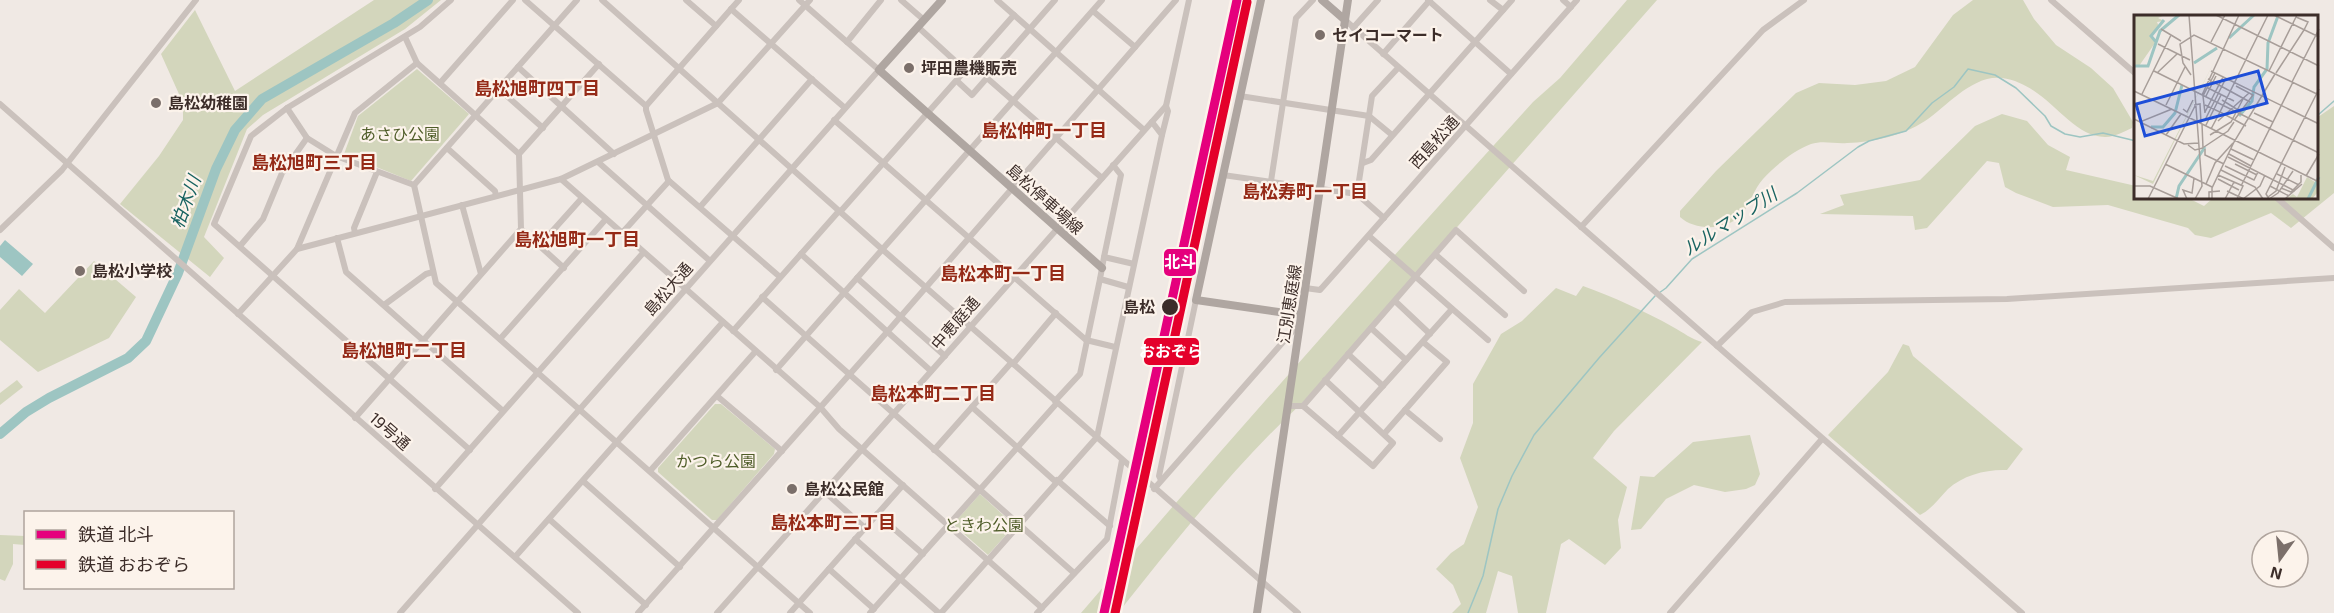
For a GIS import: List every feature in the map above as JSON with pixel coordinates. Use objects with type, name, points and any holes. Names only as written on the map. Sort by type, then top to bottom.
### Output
[{"type":"main road","points":[[879,70],[942,0]]},
{"type":"main road","points":[[1261,0],[1196,300],[1300,315]]},
{"type":"main road","points":[[1322,0],[1345,20]]},
{"type":"main road","name":"江別恵庭線","points":[[1257,613],[1348,0]]},
{"type":"main road","name":"島松停車場線","points":[[879,70],[1102,268]]},
{"type":"street","points":[[0,230],[68,164],[196,0]]},
{"type":"street","points":[[451,0],[420,27],[287,108],[251,135],[213,224],[470,450]]},
{"type":"street","points":[[440,83],[513,0]]},
{"type":"street","points":[[525,0],[646,106],[653,136],[669,181],[780,277]]},
{"type":"street","points":[[414,185],[577,0]]},
{"type":"street","points":[[602,0],[1154,489],[1298,613]]},
{"type":"street","points":[[686,0],[716,26]]},
{"type":"street","points":[[646,106],[739,0]]},
{"type":"street","points":[[799,0],[808,3],[879,70]]},
{"type":"street","points":[[847,42],[881,0]]},
{"type":"street","points":[[901,0],[924,20]]},
{"type":"street","points":[[957,81],[972,95],[1055,0]]},
{"type":"street","points":[[776,370],[1102,0]]},
{"type":"street","points":[[638,613],[888,332],[1176,0]]},
{"type":"street","name":"中恵庭通","points":[[717,613],[1166,106],[1190,0]]},
{"type":"street","points":[[1271,181],[1296,18],[1313,0]]},
{"type":"street","points":[[1353,28],[1378,0]]},
{"type":"street","points":[[1383,54],[1429,0],[1511,74]]},
{"type":"street","points":[[1490,0],[1503,10]]},
{"type":"street","points":[[1362,163],[1371,160],[1512,0]]},
{"type":"street","points":[[1563,0],[1571,7]]},
{"type":"street","name":"西島松通","points":[[1305,288],[1320,290],[1577,0]]},
{"type":"street","points":[[1581,227],[1763,30],[1804,0]]},
{"type":"street","points":[[2051,0],[2134,73]]},
{"type":"street","points":[[1001,1],[1144,130]]},
{"type":"street","points":[[297,249],[561,179],[653,136],[718,103],[808,3]]},
{"type":"street","points":[[731,9],[846,108]]},
{"type":"street","points":[[1093,11],[1135,47]]},
{"type":"street","points":[[733,330],[929,113],[1014,15]]},
{"type":"street","points":[[1345,20],[2022,613]]},
{"type":"street","points":[[918,27],[966,71]]},
{"type":"street","points":[[405,37],[417,63],[519,154]]},
{"type":"street","points":[[238,314],[297,249],[355,113],[417,63]]},
{"type":"street","points":[[355,418],[521,229],[519,154],[599,64]]},
{"type":"street","points":[[518,67],[614,154]]},
{"type":"street","points":[[1357,194],[1372,96],[1398,68]]},
{"type":"street","name":"島松大通","points":[[400,613],[879,70]]},
{"type":"street","points":[[987,78],[1102,178]]},
{"type":"street","points":[[700,207],[812,79]]},
{"type":"street","points":[[498,88],[543,128]]},
{"type":"street","points":[[1240,96],[1369,116],[1392,135]]},
{"type":"street","name":"19号通","points":[[0,104],[578,613]]},
{"type":"street","points":[[855,539],[940,613],[1097,437],[1168,111],[1166,106]]},
{"type":"street","points":[[287,108],[307,138],[336,156],[414,185]]},
{"type":"street","points":[[834,120],[1086,340],[1115,347]]},
{"type":"street","points":[[1152,122],[1162,135]]},
{"type":"street","points":[[240,246],[262,219],[282,173],[307,138]]},
{"type":"street","points":[[447,148],[495,191],[496,196]]},
{"type":"street","points":[[598,162],[710,261]]},
{"type":"street","points":[[829,568],[872,611],[1080,375],[1121,175],[1113,165]]},
{"type":"street","points":[[355,233],[354,228],[377,172]]},
{"type":"street","points":[[1223,175],[1357,194],[1384,218]]},
{"type":"street","points":[[561,179],[819,407],[862,449],[988,560],[1040,611],[1107,539],[1122,460]]},
{"type":"street","points":[[622,233],[669,181]]},
{"type":"street","points":[[414,185],[436,283],[810,613]]},
{"type":"street","points":[[539,246],[582,198]]},
{"type":"street","points":[[2279,200],[2334,248]]},
{"type":"street","points":[[462,205],[481,274]]},
{"type":"street","points":[[500,339],[606,219]]},
{"type":"street","points":[[521,229],[564,268]]},
{"type":"street","points":[[1303,406],[1456,231],[1524,291]]},
{"type":"street","points":[[1369,236],[1488,340]]},
{"type":"street","points":[[337,238],[346,272],[503,411]]},
{"type":"street","points":[[435,489],[643,253]]},
{"type":"street","points":[[801,254],[932,371]]},
{"type":"street","points":[[1436,255],[1505,315]]},
{"type":"street","points":[[1104,257],[1134,264]]},
{"type":"street","points":[[384,305],[426,274],[433,272]]},
{"type":"street","points":[[857,278],[945,356]]},
{"type":"street","points":[[1717,345],[1752,312],[1785,302],[2007,299],[2334,278]]},
{"type":"street","points":[[1100,279],[1128,287]]},
{"type":"street","points":[[762,297],[1074,573]]},
{"type":"street","points":[[1161,480],[1159,476],[1196,300]]},
{"type":"street","points":[[1395,301],[1430,334]]},
{"type":"street","points":[[1338,436],[1452,309]]},
{"type":"street","points":[[934,450],[1056,313]]},
{"type":"street","points":[[515,557],[723,322]]},
{"type":"street","points":[[1154,489],[1298,325]]},
{"type":"street","points":[[1371,328],[1406,360]]},
{"type":"street","points":[[1384,434],[1447,362],[1423,342]]},
{"type":"street","points":[[650,471],[756,352]]},
{"type":"street","points":[[1348,354],[1383,386]]},
{"type":"street","points":[[1288,406],[1303,406],[1374,466],[1394,443],[1325,380]]},
{"type":"street","points":[[717,396],[782,451]]},
{"type":"street","points":[[972,407],[1110,526]]},
{"type":"street","points":[[1405,410],[1440,439]]},
{"type":"street","points":[[1670,613],[1822,439]]},
{"type":"street","points":[[583,481],[680,567]]},
{"type":"street","points":[[790,613],[903,485]]},
{"type":"street","points":[[825,492],[865,528]]},
{"type":"street","points":[[877,514],[923,554]]},
{"type":"street","points":[[549,519],[646,605]]},
{"type":"green space","points":[[374,0],[441,0],[405,29],[263,115],[247,129],[204,237],[224,258],[210,277],[120,204],[159,156],[183,120],[183,103],[161,54],[195,10],[235,91]]},
{"type":"green space","points":[[1627,0],[1657,0],[1304,401],[1230,477],[1118,613],[1081,613],[1362,292],[1533,102],[1560,78]]},
{"type":"green space","points":[[1973,0],[2023,0],[2034,19],[2056,45],[2091,68],[2113,88],[2133,122],[2132,128],[2109,137],[2093,135],[2081,129],[2032,90],[2018,82],[1991,78],[1970,86],[1925,121],[1897,134],[1877,140],[1815,143],[1798,150],[1763,179],[1742,214],[1729,224],[1703,227],[1686,222],[1680,217],[1680,211],[1716,171],[1796,93],[1819,83],[1855,85],[1886,81],[1915,67],[1953,15]]},
{"type":"green space","name":"あさひ公園","points":[[417,69],[469,114],[411,181],[344,154],[358,116]]},
{"type":"green space","points":[[2334,106],[2334,193],[2291,228],[2271,213],[2211,238],[2195,235],[2188,228],[2108,205],[2053,207],[2005,187],[1999,163],[1987,161],[1927,228],[1915,230],[1913,216],[1820,214],[1844,205],[1840,195],[1920,180],[1975,126],[2002,114],[2027,121],[2048,145],[2070,157],[2066,170],[2134,186],[2134,200],[2192,200],[2204,206],[2211,200],[2319,200],[2319,116]]},
{"type":"green space","points":[[94,261],[136,297],[109,338],[38,372],[0,340],[0,310],[19,289],[45,313]]},
{"type":"green space","points":[[1583,286],[1640,310],[1702,342],[1614,431],[1593,458],[1627,487],[1618,520],[1621,548],[1605,565],[1569,539],[1561,544],[1546,613],[1518,613],[1512,576],[1498,571],[1486,613],[1452,613],[1461,604],[1453,585],[1436,569],[1451,553],[1464,544],[1478,507],[1460,458],[1473,423],[1473,384],[1501,334],[1522,321],[1556,288],[1576,296]]},
{"type":"green space","points":[[1903,344],[1909,346],[1913,356],[2023,449],[2007,470],[1983,472],[1961,480],[1920,515],[1828,435],[1888,372]]},
{"type":"green space","points":[[17,380],[23,387],[0,405],[0,393]]},
{"type":"green space","name":"かつら公園","points":[[715,404],[721,404],[775,449],[774,454],[717,520],[712,520],[658,472],[658,468]]},
{"type":"green space","points":[[1750,435],[1760,474],[1755,485],[1746,489],[1725,492],[1694,485],[1666,499],[1641,529],[1631,530],[1640,476],[1654,477],[1693,442]]},
{"type":"green space","name":"ときわ公園","points":[[980,494],[1012,523],[1013,527],[988,555],[955,526],[955,522]]},
{"type":"green space","points":[[0,535],[24,536],[24,545],[13,544],[13,564],[5,581],[0,579]]},
{"type":"water","points":[[5,240],[33,264],[22,276],[0,257],[0,246]]},
{"type":"waterway","name":"柏木川","points":[[0,434],[26,412],[49,398],[128,358],[146,341],[178,273],[216,169],[235,130],[262,99],[394,23],[428,0]]},
{"type":"waterway","name":"ルルマップ川","points":[[1659,293],[1692,259],[1797,193],[1858,147],[1869,141],[1906,131],[1932,103],[1954,87],[1968,69],[1995,75],[2016,88],[2045,116],[2051,126],[2065,134],[2080,137],[2103,133],[2134,141]]},
{"type":"waterway","name":"ルルマップ川","points":[[2319,114],[2334,101]]},
{"type":"waterway","name":"ルルマップ川","points":[[1468,613],[1483,576],[1498,509],[1512,476],[1534,435],[1655,296]]},
{"type":"rail line","name":"北斗","points":[[1104,613],[1237,0]]},
{"type":"rail line","name":"おおぞら","points":[[1115,613],[1247,2]]},
{"type":"place","name":"セイコーマート","points":[[1320,35]]},
{"type":"place","name":"坪田農機販売","points":[[909,68]]},
{"type":"place","name":"島松幼稚園","points":[[156,103]]},
{"type":"place","name":"島松小学校","points":[[80,271]]},
{"type":"place","name":"島松","points":[[1170,307]]},
{"type":"place","name":"島松公民館","points":[[792,489]]},
{"type":"district","name":"島松旭町四丁目","points":[[537,89]]},
{"type":"district","name":"島松仲町一丁目","points":[[1044,131]]},
{"type":"district","name":"島松旭町三丁目","points":[[314,163]]},
{"type":"district","name":"島松寿町一丁目","points":[[1305,192]]},
{"type":"district","name":"島松旭町一丁目","points":[[577,240]]},
{"type":"district","name":"島松本町一丁目","points":[[1003,274]]},
{"type":"district","name":"島松旭町二丁目","points":[[404,351]]},
{"type":"district","name":"島松本町二丁目","points":[[933,394]]},
{"type":"district","name":"島松本町三丁目","points":[[833,523]]}]
